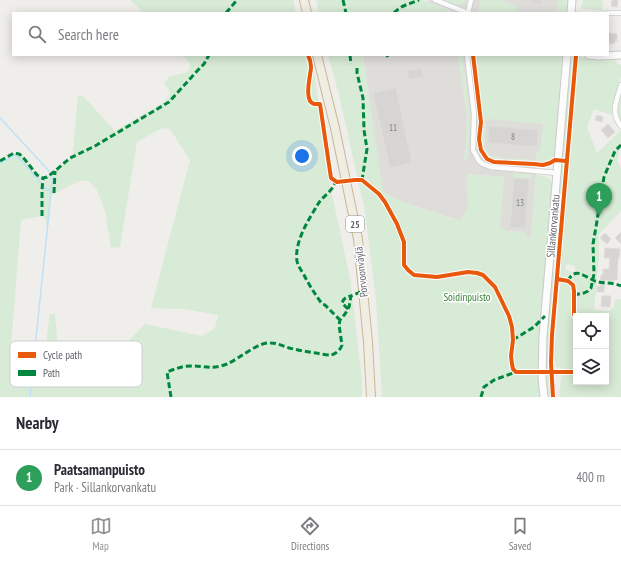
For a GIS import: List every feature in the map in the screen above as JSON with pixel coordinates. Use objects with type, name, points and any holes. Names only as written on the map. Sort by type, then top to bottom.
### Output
[{"type":"highway","points":[[304,0],[306,12]]},
{"type":"highway","name":"Porvoonväylä","points":[[317,56],[335,128],[358,239],[368,342],[371,397]]},
{"type":"main road","points":[[571,12],[572,0]]},
{"type":"main road","points":[[609,56],[621,55]]},
{"type":"main road","name":"Sillankorvankatu","points":[[544,397],[542,350],[567,56]]},
{"type":"street","points":[[435,0],[465,12]]},
{"type":"street","points":[[468,12],[471,0]]},
{"type":"street","points":[[609,13],[621,13]]},
{"type":"street","points":[[466,56],[474,114],[473,150],[479,161],[491,167],[557,173]]},
{"type":"street","points":[[621,85],[614,110],[617,121],[621,126]]},
{"type":"shaded area","points":[[428,0],[558,0],[557,12],[452,12],[428,2]]},
{"type":"shaded area","points":[[363,56],[491,56],[550,81],[549,155],[536,162],[531,238],[525,237],[525,232],[504,231],[499,228],[504,177],[467,174],[468,207],[461,221],[402,202],[382,191]]},
{"type":"green space","points":[[130,0],[293,0],[296,12],[143,12]]},
{"type":"green space","points":[[316,0],[423,0],[452,12],[319,12]]},
{"type":"green space","points":[[443,0],[468,0],[459,5]]},
{"type":"green space","points":[[481,0],[502,0],[518,7],[516,12],[477,12]]},
{"type":"green space","points":[[558,0],[568,0],[566,12],[557,12]]},
{"type":"green space","points":[[583,0],[603,0],[602,9],[604,11],[581,8]]},
{"type":"green space","points":[[183,56],[305,56],[308,68],[314,72],[331,190],[350,278],[362,380],[362,397],[0,397],[0,163],[20,152],[39,175],[44,185],[44,179],[73,157],[78,96],[83,96],[115,131],[161,104],[168,98],[170,92],[164,83],[170,76],[185,73],[189,70],[190,64]],"holes":[[[162,128],[170,129],[190,160],[151,308],[184,309],[218,315],[215,328],[202,336],[145,324],[128,341],[142,341],[142,387],[10,387],[10,341],[11,341],[21,220],[42,216],[45,218],[46,224],[48,225],[51,195],[79,181],[89,181],[97,190],[105,211],[111,248],[120,247],[137,142]]]},
{"type":"green space","name":"Soidinpuisto","points":[[328,56],[363,56],[383,191],[402,202],[460,221],[468,207],[467,174],[504,177],[500,228],[505,229],[505,231],[525,232],[525,237],[531,238],[536,175],[550,179],[553,188],[541,397],[382,397],[376,301],[365,212],[339,95]]},
{"type":"green space","points":[[458,56],[462,56],[470,114],[468,159],[464,160],[467,117]]},
{"type":"green space","points":[[476,56],[562,56],[555,159],[552,158],[549,162],[543,163],[507,161],[507,158],[536,160],[536,154],[540,150],[543,124],[488,119],[486,121],[482,121]]},
{"type":"green space","points":[[577,57],[605,59],[616,58],[617,63],[621,65],[621,76],[612,107],[612,115],[594,109],[587,127],[597,153],[621,130],[621,149],[619,151],[617,161],[621,168],[621,211],[599,234],[599,258],[594,310],[609,311],[614,306],[615,299],[621,299],[621,397],[559,397],[562,368],[556,367],[554,356],[560,285],[566,282],[573,286],[573,281],[571,278],[574,275],[575,267],[567,264],[565,269],[572,272],[572,274],[567,280],[560,277]]},
{"type":"green space","points":[[574,58],[565,159],[562,159],[570,63]]},
{"type":"green space","points":[[621,93],[621,122],[617,108]]},
{"type":"green space","points":[[482,124],[486,125],[485,147],[487,151],[495,157],[502,158],[502,161],[494,160],[484,154],[481,144]]},
{"type":"green space","points":[[562,162],[565,163],[560,222],[558,226],[557,212]]},
{"type":"green space","points":[[514,173],[531,174],[531,178],[515,178],[513,177]]},
{"type":"green space","points":[[555,266],[556,270],[549,360],[551,397],[547,397],[547,330],[550,287]]},
{"type":"green space","points":[[50,314],[55,314],[57,341],[46,341]]},
{"type":"building","points":[[528,0],[542,0],[540,5]]},
{"type":"building","points":[[612,0],[618,0],[617,7],[611,6]]},
{"type":"building","points":[[609,33],[617,34],[617,41],[615,41],[614,44],[609,43]]},
{"type":"building","points":[[421,68],[424,77],[409,80],[407,71]]},
{"type":"building","points":[[396,88],[412,163],[390,168],[373,93]]},
{"type":"building","points":[[597,115],[603,117],[602,122],[595,120]]},
{"type":"building","points":[[608,124],[615,132],[608,138],[601,130]]},
{"type":"building","points":[[489,126],[538,130],[537,147],[488,143]]},
{"type":"building","points":[[514,178],[529,179],[525,228],[510,227]]},
{"type":"building","points":[[621,232],[621,244],[615,238]]},
{"type":"building","points":[[605,233],[611,239],[607,244],[600,238]]},
{"type":"building","points":[[605,248],[620,249],[617,280],[605,280],[604,292],[597,292],[597,286],[600,287],[603,269],[609,269],[610,258],[604,258]]},
{"type":"building","points":[[602,296],[611,296],[610,307],[601,306]]},
{"type":"waterway","points":[[0,118],[49,171]]},
{"type":"waterway","points":[[0,163],[15,155],[41,183]]},
{"type":"waterway","points":[[36,341],[53,174]]},
{"type":"waterway","points":[[44,187],[51,191]]},
{"type":"waterway","points":[[30,397],[31,387]]},
{"type":"marked path","points":[[227,12],[237,0]]},
{"type":"marked path","points":[[343,0],[346,12]]},
{"type":"marked path","points":[[395,12],[403,6],[419,0]]},
{"type":"marked path","points":[[0,161],[14,153],[19,154],[37,175],[43,178],[47,177],[70,158],[95,146],[169,102],[204,64],[208,56]]},
{"type":"marked path","points":[[350,56],[351,64]]},
{"type":"marked path","points":[[357,68],[363,98],[364,130],[367,149],[362,180]]},
{"type":"marked path","points":[[574,295],[584,293],[591,288],[594,274],[593,244],[604,177],[615,151],[621,145]]},
{"type":"marked path","points":[[54,193],[55,171]]},
{"type":"marked path","points":[[42,216],[43,178]]},
{"type":"marked path","points":[[338,182],[335,182],[310,217],[300,239],[297,261],[322,304],[325,305],[340,320]]},
{"type":"marked path","points":[[568,281],[574,274],[577,273],[598,282],[621,286]]},
{"type":"marked path","points":[[171,397],[167,372],[188,366],[221,366],[232,362],[255,347],[266,343],[276,344],[306,352],[331,355],[335,354],[342,345],[339,325],[340,320],[349,307],[351,296],[363,291]]},
{"type":"marked path","points":[[348,309],[342,303],[345,298],[351,296]]},
{"type":"marked path","points":[[513,336],[516,338],[534,327],[545,316]]},
{"type":"marked path","points":[[481,397],[484,387],[494,380],[516,372]]},
{"type":"cycle path","points":[[308,56],[311,67],[308,93],[311,102],[314,104],[320,104],[331,178],[337,182],[362,180],[379,194],[397,224],[404,242],[404,265],[408,270],[414,275],[437,277],[468,272],[483,275],[495,287],[509,316],[513,340],[511,356],[513,369],[516,372],[573,372]]},
{"type":"cycle path","points":[[473,56],[481,122],[479,139],[481,150],[487,159],[494,162],[543,165],[555,160],[566,161]]},
{"type":"cycle path","points":[[553,397],[551,363],[552,335],[576,56]]},
{"type":"cycle path","points":[[557,279],[568,281],[573,285],[574,313]]},
{"type":"place","name":"Paatsamanpuisto","points":[[599,216]]}]
